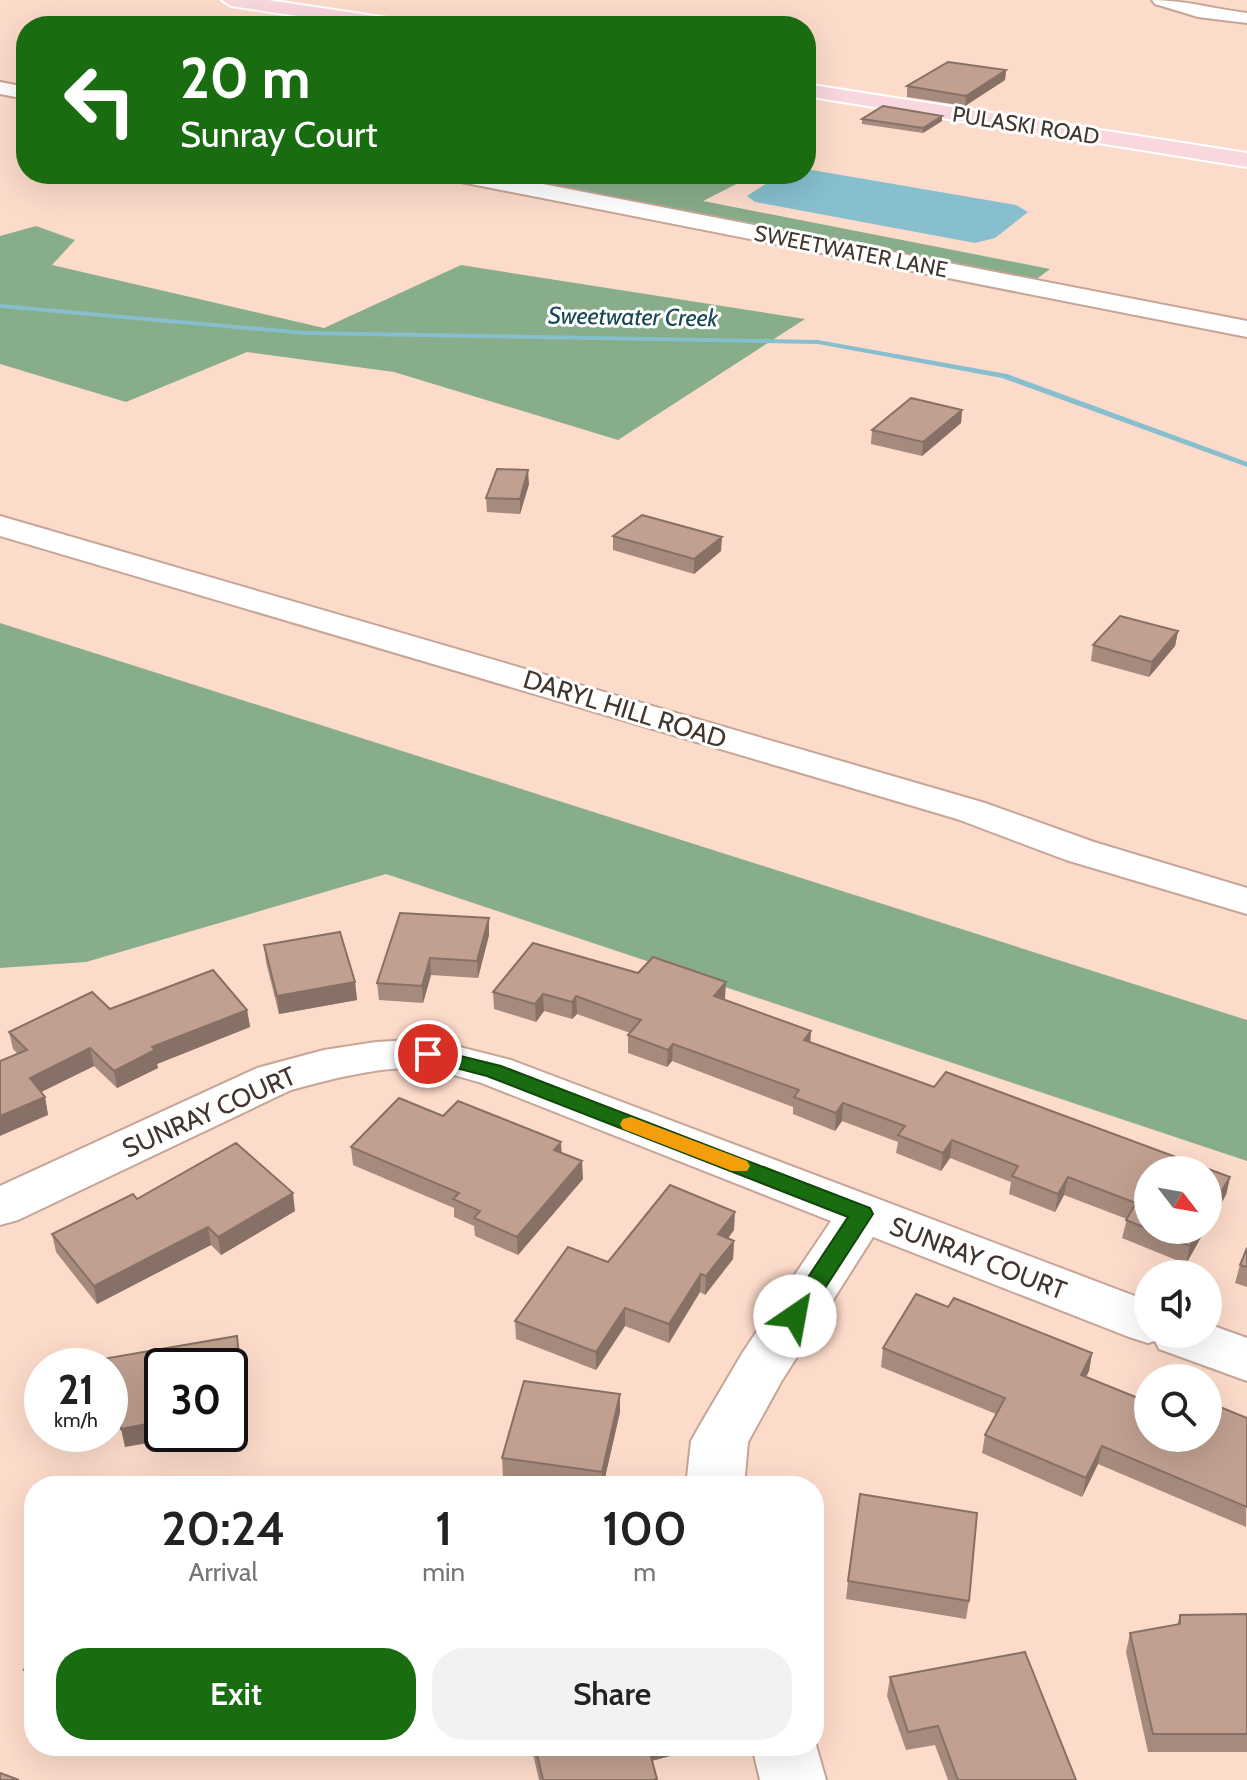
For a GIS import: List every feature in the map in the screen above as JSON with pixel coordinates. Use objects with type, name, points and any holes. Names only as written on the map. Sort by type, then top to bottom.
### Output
[{"type":"main road","points":[[231,0],[336,16]]},
{"type":"main road","name":"PULASKI ROAD","points":[[816,92],[1247,160]]},
{"type":"street","points":[[1161,0],[1184,9],[1247,18]]},
{"type":"street","name":"SWEETWATER LANE","points":[[507,184],[1247,329]]},
{"type":"street","name":"DARYL HILL ROAD","points":[[0,526],[971,811],[1080,851],[1247,901]]},
{"type":"street","name":"SUNRAY COURT","points":[[0,1207],[274,1079],[324,1065],[376,1057],[428,1054],[494,1071],[1134,1318]]},
{"type":"street","points":[[716,1476],[720,1441],[762,1367],[862,1214]]},
{"type":"street","points":[[1215,1348],[1247,1360]]},
{"type":"street","points":[[787,1756],[793,1780]]},
{"type":"green space","points":[[531,184],[736,184],[703,201],[1050,269],[1034,281]]},
{"type":"green space","points":[[36,226],[75,240],[52,265],[324,328],[461,265],[805,319],[618,440],[394,372],[247,352],[126,402],[0,364],[0,236]]},
{"type":"green space","points":[[0,623],[1247,1020],[1247,1161],[386,874],[86,962],[0,968]]},
{"type":"water","points":[[816,171],[1016,205],[1028,212],[995,238],[975,243],[755,202],[747,196],[766,184],[816,184]]},
{"type":"building","points":[[948,62],[1006,70],[966,96],[907,86]]},
{"type":"building","points":[[883,106],[942,116],[923,128],[862,119]]},
{"type":"building","points":[[911,398],[962,410],[923,442],[872,430]]},
{"type":"building","points":[[497,469],[528,470],[520,499],[486,498]]},
{"type":"building","points":[[642,515],[722,537],[694,559],[613,536]]},
{"type":"building","points":[[1120,616],[1178,631],[1152,662],[1093,645]]},
{"type":"building","points":[[400,913],[489,918],[477,961],[430,958],[422,986],[377,983]]},
{"type":"building","points":[[340,932],[355,982],[277,996],[264,945]]},
{"type":"building","points":[[533,943],[638,973],[653,957],[726,982],[714,996],[811,1031],[804,1040],[934,1087],[946,1072],[1173,1156],[1134,1156],[1134,1202],[1068,1177],[1058,1194],[1012,1176],[1018,1166],[952,1140],[943,1153],[898,1135],[905,1126],[843,1103],[836,1113],[794,1097],[799,1090],[673,1044],[668,1050],[628,1035],[641,1020],[576,996],[572,1002],[543,994],[535,1004],[493,992]]},
{"type":"building","points":[[213,970],[247,1010],[152,1047],[155,1050],[114,1071],[90,1048],[30,1078],[45,1097],[0,1116],[0,1061],[27,1050],[9,1032],[92,992],[110,1009]]},
{"type":"building","points":[[399,1098],[443,1116],[458,1101],[561,1142],[554,1150],[582,1161],[517,1237],[474,1218],[480,1211],[453,1199],[459,1193],[351,1147]]},
{"type":"building","points":[[236,1143],[293,1193],[218,1237],[208,1227],[94,1286],[52,1234],[133,1194],[137,1199]]},
{"type":"building","points":[[1222,1174],[1230,1177],[1222,1190]]},
{"type":"building","points":[[670,1185],[735,1212],[718,1234],[734,1241],[706,1276],[701,1274],[669,1324],[625,1308],[596,1352],[515,1321],[568,1247],[608,1262]]},
{"type":"building","points":[[1134,1206],[1134,1223],[1126,1220]]},
{"type":"building","points":[[1247,1248],[1247,1267],[1240,1265]]},
{"type":"building","points":[[916,1294],[948,1307],[954,1298],[1092,1353],[1081,1375],[1134,1396],[1134,1452],[1222,1452],[1222,1408],[1247,1418],[1247,1507],[1102,1446],[1086,1478],[985,1435],[1005,1398],[883,1348]]},
{"type":"building","points":[[237,1336],[238,1348],[167,1348]]},
{"type":"building","points":[[144,1352],[144,1425],[128,1428],[128,1355]]},
{"type":"building","points":[[524,1381],[620,1394],[602,1472],[502,1458]]},
{"type":"building","points":[[860,1494],[977,1513],[969,1601],[848,1581]]},
{"type":"building","points":[[1247,1614],[1247,1734],[1153,1734],[1130,1633],[1180,1624],[1180,1615]]},
{"type":"building","points":[[1025,1652],[1076,1780],[958,1780],[938,1726],[908,1732],[890,1677]]},
{"type":"building","points":[[537,1756],[651,1756],[657,1779],[653,1780],[543,1780]]},
{"type":"building","points":[[0,1773],[19,1780],[0,1780]]},
{"type":"waterway","name":"Sweetwater Creek","points":[[0,306],[305,333],[818,342],[1004,376],[1247,465]]},
{"type":"slow traffic","points":[[631,1124],[740,1166]]},
{"type":"route","points":[[428,1054],[494,1071],[862,1214],[795,1316]]}]
